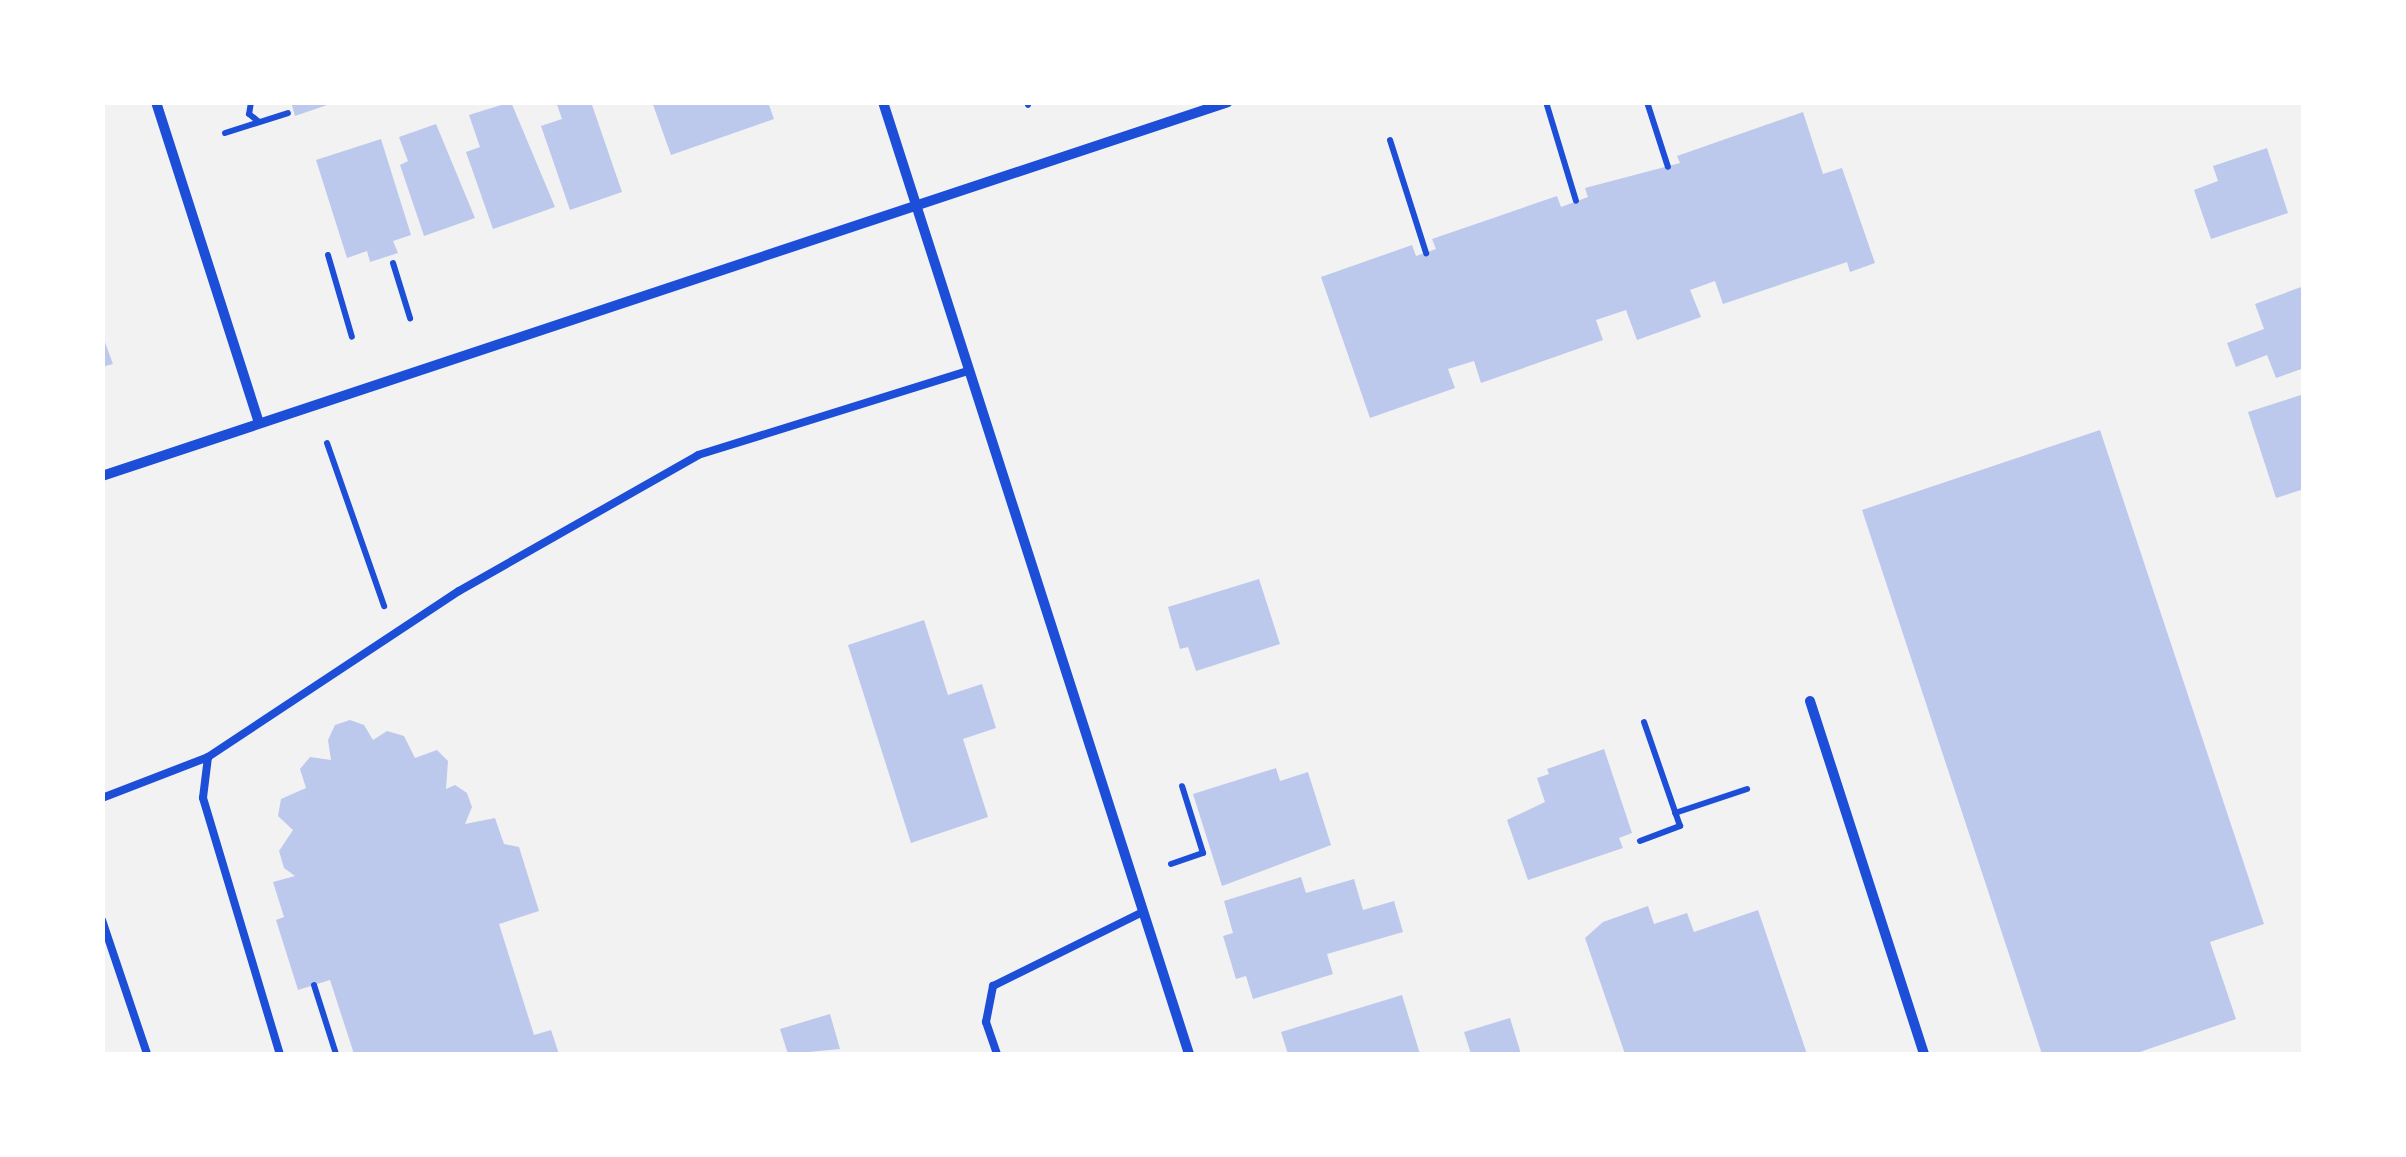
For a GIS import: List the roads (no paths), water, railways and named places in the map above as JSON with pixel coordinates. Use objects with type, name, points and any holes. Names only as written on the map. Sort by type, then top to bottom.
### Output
[{"type":"street","points":[[156,102],[260,422]]},
{"type":"street","points":[[882,102],[1189,1054]]},
{"type":"street","points":[[102,476],[918,209],[1228,102]]},
{"type":"street","points":[[1810,701],[1924,1054]]},
{"type":"lane","points":[[102,798],[208,757],[393,636],[698,455],[968,372]]},
{"type":"lane","points":[[208,757],[203,798],[280,1054]]},
{"type":"lane","points":[[997,1054],[986,1022],[994,986],[1143,912]]},
{"type":"lane","points":[[102,920],[147,1054]]}]
